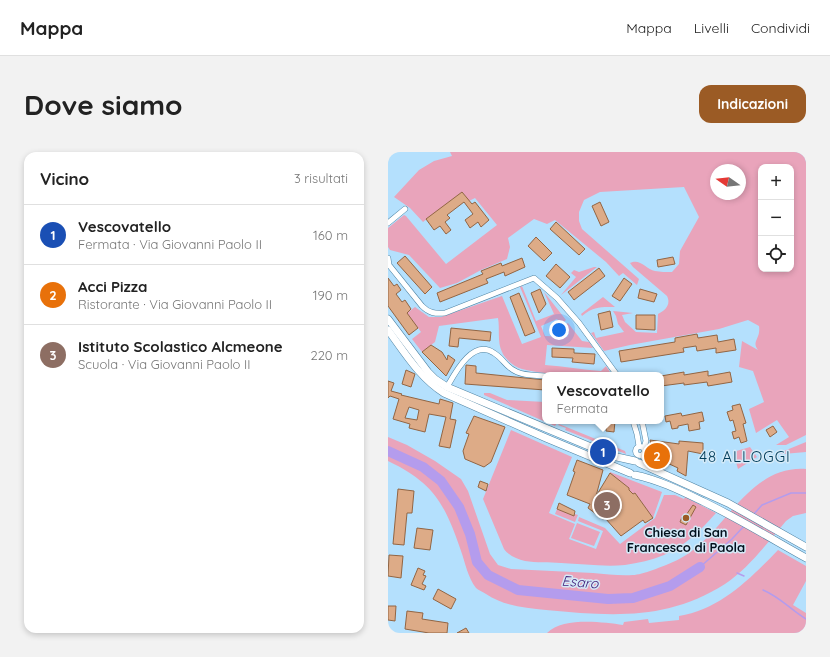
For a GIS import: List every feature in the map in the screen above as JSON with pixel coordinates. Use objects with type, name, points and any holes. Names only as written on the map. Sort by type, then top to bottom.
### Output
[{"type":"street","points":[[388,223],[404,209]]},
{"type":"street","points":[[388,258],[389,265],[422,306],[428,312],[436,314],[445,313],[534,278],[557,298],[579,323],[615,372]]},
{"type":"street","points":[[388,319],[428,372],[435,379],[447,386],[617,458],[637,459],[656,471],[719,499],[806,547]]},
{"type":"street","points":[[388,330],[430,384],[444,393],[633,474],[653,479],[675,488],[715,507],[806,558]]},
{"type":"street","points":[[447,386],[459,366],[466,358],[476,351],[482,350],[493,352],[506,366],[519,373],[542,376]]},
{"type":"street","points":[[633,474],[629,468],[630,464],[645,451],[641,447],[634,424]]},
{"type":"street","points":[[633,474],[639,473],[642,470],[642,466],[637,459],[636,449],[641,447],[646,441],[643,424]]},
{"type":"street","points":[[642,455],[656,471]]},
{"type":"shaded area","points":[[450,152],[806,152],[806,435],[786,445],[776,445],[789,437],[777,420],[756,433],[749,409],[764,402],[753,371],[739,367],[742,341],[758,350],[755,344],[759,334],[759,326],[748,320],[719,329],[604,351],[591,333],[594,332],[596,338],[624,332],[618,324],[613,311],[633,313],[622,315],[625,322],[636,332],[657,333],[658,314],[663,311],[668,304],[667,296],[630,263],[637,262],[652,270],[665,272],[672,272],[679,264],[680,251],[699,217],[684,187],[600,192],[584,200],[579,212],[579,221],[582,229],[639,279],[637,285],[623,273],[619,276],[606,262],[555,220],[547,224],[534,219],[508,238],[510,247],[507,259],[481,270],[457,283],[440,288],[409,255],[390,250],[388,247],[388,228],[404,215],[406,216],[446,264],[497,225],[475,198],[469,201],[462,192],[423,222],[410,208],[394,197],[419,170],[434,161],[452,156]]},
{"type":"shaded area","points":[[597,267],[561,295],[576,277],[571,273],[574,270],[579,272]]},
{"type":"shaded area","points":[[522,286],[536,321],[554,314],[544,292],[566,320],[561,324],[557,319],[541,326],[545,336],[567,337],[569,333],[565,329],[564,330],[563,327],[568,323],[582,341],[589,342],[593,348],[547,345],[545,365],[601,371],[606,366],[610,372],[542,372],[522,369],[510,362],[500,348],[498,318],[439,326],[435,342],[422,352],[412,339],[421,332],[407,313],[415,307],[429,317],[441,317],[502,296],[522,344],[541,337],[520,287]]},
{"type":"shaded area","points":[[603,297],[615,307],[602,307],[594,309],[582,316],[581,314]]},
{"type":"shaded area","points":[[484,393],[490,393],[507,400],[542,402],[542,420],[484,395]]},
{"type":"shaded area","points":[[559,424],[625,451],[626,454],[565,430],[566,428],[558,425]]},
{"type":"shaded area","points":[[511,430],[572,457],[549,513],[575,524],[569,539],[596,549],[603,531],[578,521],[579,517],[605,528],[620,544],[655,518],[664,495],[675,495],[684,499],[685,497],[716,513],[679,547],[664,555],[640,562],[617,566],[601,566],[534,562],[516,558],[508,554],[504,549],[483,499]]},
{"type":"shaded area","points":[[388,437],[407,445],[435,461],[461,479],[468,491],[490,554],[498,565],[511,569],[623,575],[642,574],[673,562],[691,552],[707,538],[750,491],[766,479],[785,471],[806,469],[806,513],[793,516],[786,521],[758,554],[734,578],[703,596],[682,605],[638,613],[616,614],[593,614],[523,607],[507,604],[476,588],[469,575],[449,520],[436,497],[417,478],[388,461]]},
{"type":"shaded area","points":[[806,442],[806,452],[779,453]]},
{"type":"shaded area","points":[[750,447],[757,457],[738,469],[733,452]]},
{"type":"shaded area","points":[[610,472],[662,492],[653,518],[635,493],[633,494],[629,488]]},
{"type":"shaded area","points":[[557,509],[574,516],[575,514],[578,515],[575,522],[555,514]]},
{"type":"shaded area","points":[[577,523],[600,532],[594,546],[571,538]]},
{"type":"shaded area","points":[[778,550],[806,566],[806,581],[793,605],[806,613],[806,633],[547,633],[554,628],[563,625],[583,622],[623,625],[624,622],[648,619],[649,623],[679,620],[679,616],[694,613],[708,607],[734,591],[746,582]]},
{"type":"building","points":[[462,192],[472,204],[475,202],[489,220],[481,227],[478,222],[470,228],[465,220],[473,214],[464,202],[447,215],[450,218],[445,222],[451,230],[446,234],[440,226],[434,230],[426,219]]},
{"type":"building","points":[[600,202],[609,222],[601,226],[592,206]]},
{"type":"building","points":[[556,222],[585,249],[579,255],[550,229]]},
{"type":"building","points":[[536,237],[552,253],[544,261],[528,246]]},
{"type":"building","points":[[405,256],[432,287],[425,294],[397,263]]},
{"type":"building","points":[[673,257],[675,264],[658,267],[657,260]]},
{"type":"building","points":[[522,258],[525,267],[505,276],[504,272],[486,279],[488,283],[440,302],[437,293],[483,274],[481,271],[501,263],[502,266]]},
{"type":"building","points":[[556,264],[570,277],[560,288],[546,276]]},
{"type":"building","points":[[599,268],[605,276],[574,300],[568,292]]},
{"type":"building","points":[[388,278],[394,286],[397,284],[401,290],[396,294],[402,302],[405,300],[411,309],[407,313],[418,328],[409,335],[388,306]]},
{"type":"building","points":[[624,278],[632,284],[620,301],[612,296]]},
{"type":"building","points":[[540,289],[546,304],[539,313],[531,293]]},
{"type":"building","points":[[640,289],[657,294],[654,302],[638,298]]},
{"type":"building","points":[[519,293],[535,332],[525,336],[510,297]]},
{"type":"building","points":[[610,311],[613,327],[601,330],[598,314]]},
{"type":"building","points":[[636,315],[655,315],[655,330],[636,329]]},
{"type":"building","points":[[451,328],[491,332],[490,341],[459,338],[458,347],[449,346]]},
{"type":"building","points":[[697,334],[698,338],[717,335],[718,342],[734,339],[736,350],[716,353],[716,348],[697,351],[696,346],[683,348],[684,352],[621,362],[619,351],[675,342],[675,338]]},
{"type":"building","points":[[431,345],[442,352],[447,360],[448,355],[455,360],[446,376],[422,352]]},
{"type":"building","points":[[552,348],[574,349],[574,353],[595,354],[594,364],[572,362],[573,358],[552,357]]},
{"type":"building","points":[[466,365],[476,366],[476,373],[542,380],[542,390],[465,384]]},
{"type":"building","points":[[406,370],[415,374],[411,387],[402,384]]},
{"type":"building","points":[[708,371],[708,376],[730,372],[732,382],[708,386],[707,382],[664,386],[664,375],[684,372],[684,375]]},
{"type":"building","points":[[388,381],[394,383],[391,391],[402,394],[401,395],[439,404],[440,399],[453,403],[450,419],[456,420],[450,448],[439,446],[446,417],[429,414],[425,432],[409,428],[410,424],[393,419],[399,399],[390,396],[388,398]],"holes":[[[409,407],[419,410],[417,420],[405,418]]]},
{"type":"building","points":[[740,404],[746,423],[743,424],[747,441],[741,443],[739,437],[734,439],[732,432],[736,431],[733,420],[730,421],[727,412],[733,410],[732,406]]},
{"type":"building","points":[[702,412],[704,421],[699,422],[700,429],[689,431],[688,424],[672,429],[670,421],[666,422],[665,416],[681,413],[682,416]]},
{"type":"building","points":[[474,416],[505,427],[491,462],[484,467],[465,459],[463,451],[469,434],[466,433]]},
{"type":"building","points":[[607,424],[615,424],[614,432],[606,431]]},
{"type":"building","points":[[773,426],[777,432],[770,437],[766,430]]},
{"type":"building","points":[[650,440],[679,444],[679,441],[703,443],[703,454],[688,451],[686,476],[677,471],[678,468],[652,456],[653,454]]},
{"type":"building","points":[[577,460],[603,470],[596,496],[610,473],[629,488],[633,494],[635,493],[653,518],[645,523],[643,520],[621,536],[605,518],[603,519],[588,508],[590,504],[567,495],[575,472],[573,471]]},
{"type":"building","points":[[480,481],[488,484],[486,491],[478,487]]},
{"type":"building","points":[[398,489],[414,491],[412,513],[407,513],[404,545],[393,544]]},
{"type":"building","points":[[559,503],[575,511],[574,516],[557,509]]},
{"type":"building","name":"Chiesa di San Francesco di Paola","points":[[693,505],[696,507],[686,525],[680,522],[682,517],[684,518]]},
{"type":"building","points":[[417,528],[433,530],[430,550],[414,548]]},
{"type":"building","points":[[389,555],[403,556],[401,578],[388,576]]},
{"type":"building","points":[[418,568],[425,571],[423,575],[426,576],[422,584],[426,586],[424,590],[411,585]]},
{"type":"building","points":[[438,589],[456,599],[451,609],[433,599]]},
{"type":"building","points":[[388,606],[396,606],[395,621],[388,620]]},
{"type":"building","points":[[407,611],[423,613],[422,619],[448,623],[447,633],[429,633],[405,629]]},
{"type":"building","points":[[466,628],[469,633],[457,633]]},
{"type":"waterway","name":"Esaro","points":[[388,451],[423,467],[441,481],[459,507],[470,534],[477,562],[488,575],[518,590],[608,599],[633,598],[670,586],[700,567]]},
{"type":"waterway","name":"Esaro","points":[[754,514],[762,505],[791,493],[806,493]]},
{"type":"waterway","name":"Esaro","points":[[700,567],[732,539],[744,526]]},
{"type":"waterway","points":[[737,573],[744,576]]},
{"type":"waterway","points":[[763,590],[775,596],[806,619]]},
{"type":"place","name":"Vescovatello","points":[[603,452]]},
{"type":"place","name":"Acci Pizza","points":[[657,456]]},
{"type":"place","name":"Istituto Scolastico Alcmeone","points":[[607,505]]},
{"type":"place","name":"Chiesa di San Francesco di Paola","points":[[686,518]]},
{"type":"district","name":"48 ALLOGGI","points":[[745,456]]}]
